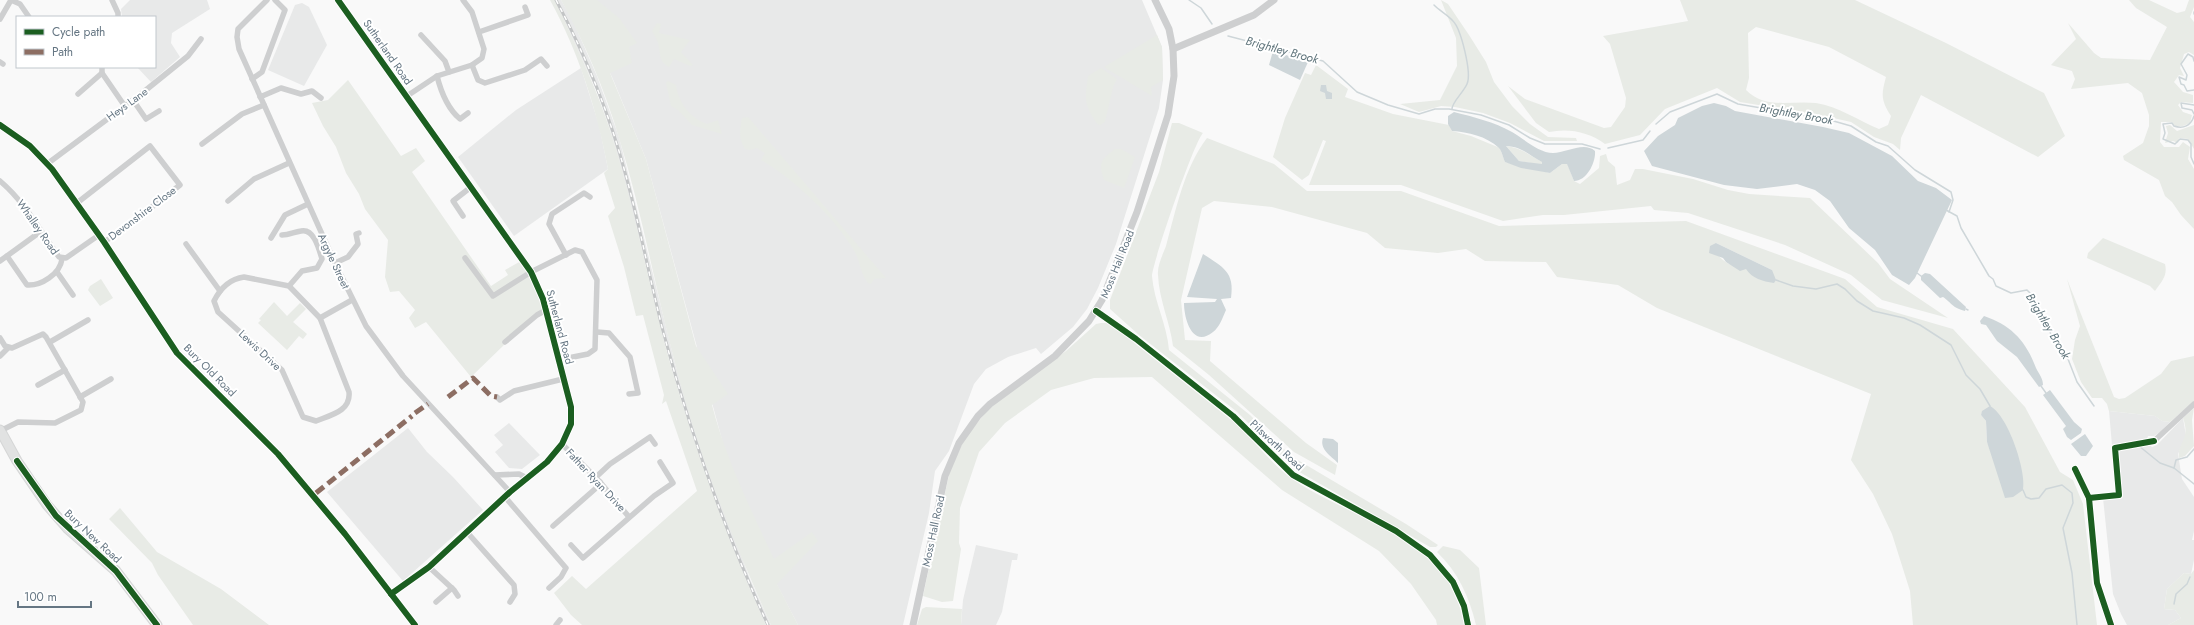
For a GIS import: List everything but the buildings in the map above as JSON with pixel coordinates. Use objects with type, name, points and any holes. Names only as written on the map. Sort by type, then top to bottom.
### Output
[{"type":"highway","name":"Bury New Road","points":[[0,431],[47,505],[67,528],[116,571],[157,625]]},
{"type":"street","points":[[0,19],[11,0],[20,4],[28,16]]},
{"type":"street","points":[[112,0],[118,16]]},
{"type":"street","name":"Argyle Street","points":[[267,0],[238,29],[239,49],[352,300],[391,362],[510,492]]},
{"type":"street","points":[[252,79],[262,72],[285,10],[275,0]]},
{"type":"street","name":"Sutherland Road","points":[[338,0],[531,272],[546,310],[571,407],[571,424],[562,444],[547,462],[510,492],[429,567],[391,594]]},
{"type":"street","points":[[407,96],[437,76],[472,65],[482,58],[484,49],[479,32],[472,12],[462,0]]},
{"type":"street","points":[[1155,0],[1169,29],[1173,49],[1254,15],[1274,0]]},
{"type":"street","points":[[479,32],[528,15],[525,7]]},
{"type":"street","points":[[421,35],[445,61],[449,72]]},
{"type":"street","name":"Heys Lane","points":[[47,164],[124,105],[133,100],[188,56],[201,39]]},
{"type":"street","name":"Moss Hall Road","points":[[913,625],[945,476],[959,443],[972,424],[990,404],[1061,351],[1096,311],[1105,295],[1137,212],[1168,115],[1174,76],[1173,49]]},
{"type":"street","points":[[472,65],[478,80],[485,83],[526,70],[541,59],[548,66]]},
{"type":"street","points":[[78,94],[102,70],[124,105]]},
{"type":"street","points":[[437,76],[444,98],[456,116],[460,119],[468,113]]},
{"type":"street","points":[[260,97],[281,88],[301,94],[312,92],[321,98]]},
{"type":"street","points":[[133,100],[146,119],[159,110]]},
{"type":"street","points":[[202,144],[242,114],[264,105]]},
{"type":"street","name":"Bury Old Road","points":[[0,125],[30,146],[47,164],[77,203],[104,242],[177,353],[278,454],[415,625]]},
{"type":"street","name":"Devonshire Close","points":[[77,203],[150,146],[180,184],[125,228],[104,242]]},
{"type":"street","points":[[228,201],[254,179],[290,163]]},
{"type":"street","name":"Whalley Road","points":[[0,181],[14,192],[40,232],[62,259],[99,235]]},
{"type":"street","points":[[463,216],[454,201],[471,187]]},
{"type":"street","points":[[566,255],[549,224],[552,214],[584,193],[590,197]]},
{"type":"street","points":[[271,238],[285,215],[308,204]]},
{"type":"street","points":[[186,244],[220,291],[233,280],[244,277],[289,286],[302,271],[317,268],[322,259],[312,234],[300,231],[285,235],[286,227]]},
{"type":"street","points":[[0,261],[40,232]]},
{"type":"street","points":[[335,263],[348,257],[358,244],[356,234],[359,232]]},
{"type":"street","points":[[465,258],[493,296],[531,272],[575,250],[582,252],[597,280],[597,332],[595,348],[588,354],[558,360]]},
{"type":"street","points":[[7,256],[27,285],[36,286],[57,272],[62,259]]},
{"type":"street","points":[[57,272],[74,295]]},
{"type":"street","name":"Lewis Drive","points":[[220,291],[214,301],[218,312],[279,366],[285,375],[304,420],[316,421],[343,410],[349,400],[349,392],[320,318],[289,286]]},
{"type":"street","points":[[320,318],[352,300]]},
{"type":"street","points":[[505,342],[537,315],[546,310]]},
{"type":"street","name":"Pilsworth Road","points":[[1096,311],[1136,339],[1233,416],[1294,475],[1396,531],[1430,555],[1453,582],[1464,606],[1468,625]]},
{"type":"street","points":[[50,342],[88,320]]},
{"type":"street","points":[[597,332],[608,333],[630,357],[638,393],[628,394]]},
{"type":"street","points":[[0,356],[8,348],[15,347],[37,335],[43,334],[50,342],[83,402],[81,410],[55,423],[18,422],[0,431]]},
{"type":"street","points":[[0,338],[8,348]]},
{"type":"street","points":[[38,386],[65,370]]},
{"type":"street","points":[[80,397],[112,379]]},
{"type":"street","points":[[497,397],[500,400],[514,391],[563,379]]},
{"type":"street","points":[[2089,498],[2118,495],[2115,448],[2154,441],[2194,404]]},
{"type":"street","points":[[553,526],[595,489],[598,479],[610,464],[650,437],[655,444]]},
{"type":"street","name":"Father Ryan Drive","points":[[562,444],[598,479],[629,517]]},
{"type":"street","points":[[571,545],[583,558],[629,517],[673,483],[660,462]]},
{"type":"street","points":[[2075,469],[2089,498],[2097,583],[2111,625]]},
{"type":"street","points":[[495,475],[519,474],[527,478]]},
{"type":"street","points":[[505,497],[566,568],[561,578],[549,588]]},
{"type":"street","points":[[466,532],[514,586],[514,594],[510,602]]},
{"type":"street","points":[[429,567],[452,588],[458,596]]},
{"type":"street","points":[[511,582],[517,577]]},
{"type":"street","points":[[436,602],[452,588]]},
{"type":"shaded area","points":[[130,0],[207,0],[210,9],[172,33],[171,43],[180,57],[151,82],[138,68],[156,68],[156,16],[122,16],[121,9]]},
{"type":"shaded area","points":[[550,0],[555,0],[558,6],[599,100],[611,133],[620,162],[662,334],[680,396],[725,528],[766,625],[582,625],[571,615],[554,593],[572,576],[586,589],[697,491],[666,401],[662,404],[664,395],[643,315],[636,316],[624,267],[608,216],[615,208],[604,173],[608,169],[604,147],[586,82],[570,40]]},
{"type":"shaded area","points":[[555,0],[561,0],[573,21],[597,76],[619,137],[675,363],[696,433],[750,579],[771,625],[766,625],[762,617],[737,560],[710,488],[670,363],[611,133],[598,94]]},
{"type":"shaded area","points":[[561,0],[597,0],[619,18],[637,43],[629,47],[632,63],[610,73],[646,159],[696,346],[728,394],[712,405],[724,445],[739,483],[774,559],[812,532],[818,541],[777,584],[798,625],[771,625],[717,496],[684,397],[635,194],[613,120],[594,68]]},
{"type":"shaded area","points":[[573,0],[1142,0],[1162,47],[1163,80],[1159,108],[1116,244],[1098,288],[1087,309],[1073,327],[1041,354],[1036,348],[1008,357],[986,369],[974,384],[949,451],[935,471],[929,513],[903,625],[798,625],[774,579],[724,447],[646,159],[612,77]]},
{"type":"shaded area","points":[[1441,0],[1448,4],[1469,35],[1486,62],[1494,82],[1512,106],[1530,124],[1548,137],[1576,138],[1577,141],[1544,141],[1510,123],[1483,113],[1455,107],[1441,106],[1419,112],[1400,104],[1440,100],[1457,66],[1456,38]]},
{"type":"shaded area","points":[[1680,0],[1855,0],[1946,43],[2044,93],[2065,136],[2038,157],[1921,95],[1901,138],[1900,150],[1893,144],[1874,137],[1851,122],[1820,115],[1740,102],[1717,88],[1665,109],[1640,135],[1605,144],[1592,136],[1578,132],[1564,130],[1549,132],[1536,123],[1508,86],[1525,99],[1604,128],[1611,127],[1625,107],[1626,98],[1610,44],[1603,36],[1688,21]],"holes":[[[1756,27],[1829,47],[1886,77],[1883,88],[1883,97],[1885,106],[1891,116],[1888,125],[1879,129],[1832,107],[1807,102],[1770,102],[1762,100],[1746,90],[1749,78],[1748,33]]]},
{"type":"shaded area","points":[[2129,0],[2149,0],[2177,13],[2185,11],[2189,0],[2194,0],[2194,7],[2190,17],[2194,22],[2194,55],[2189,52],[2184,54],[2180,68],[2184,76],[2179,75],[2174,82],[2183,92],[2193,95],[2193,103],[2181,102],[2178,105],[2183,112],[2192,115],[2190,123],[2183,126],[2175,126],[2172,122],[2161,122],[2160,142],[2164,147],[2179,147],[2183,142],[2190,147],[2188,159],[2194,169],[2194,229],[2181,215],[2172,202],[2165,196],[2159,180],[2124,160],[2123,156],[2143,143],[2149,126],[2149,115],[2142,93],[2128,83],[2071,89],[2075,79],[2072,71],[2051,65],[2076,39],[2068,23],[2094,53],[2101,58],[2150,60],[2167,27],[2136,8]]},
{"type":"shaded area","points":[[302,3],[309,7],[327,45],[304,86],[268,70],[295,5]]},
{"type":"shaded area","points":[[657,23],[661,24],[659,33],[690,40],[681,52],[693,65],[690,66],[674,59],[669,67],[665,65],[661,60],[658,42],[652,31]]},
{"type":"shaded area","points":[[1157,35],[1162,47],[1163,80],[1151,87],[1152,96],[1104,67]]},
{"type":"shaded area","points":[[1273,51],[1308,62],[1300,80],[1269,65]]},
{"type":"shaded area","points":[[1316,65],[1348,89],[1345,97],[1393,114],[1449,125],[1452,131],[1471,136],[1500,148],[1505,162],[1550,173],[1562,164],[1567,163],[1574,181],[1580,184],[1599,168],[1600,156],[1606,154],[1608,161],[1615,167],[1617,185],[1630,180],[1635,169],[1643,169],[1693,179],[1728,190],[1749,194],[1810,198],[1878,263],[1890,279],[1948,318],[1882,300],[1851,275],[1785,245],[1688,213],[1654,210],[1651,206],[1564,215],[1543,215],[1503,221],[1401,185],[1309,185],[1326,141],[1323,140],[1309,175],[1302,180],[1273,157],[1285,118],[1305,73],[1311,75]]},
{"type":"shaded area","points":[[581,68],[599,125],[608,169],[514,236],[458,157],[516,110]]},
{"type":"shaded area","points":[[1101,68],[1117,79],[1113,87],[1105,122],[1100,125],[1097,124],[1089,110],[1086,101],[1086,92],[1088,76]]},
{"type":"shaded area","points":[[348,80],[401,156],[416,148],[425,161],[412,172],[491,286],[508,275],[505,270],[521,261],[530,275],[544,312],[505,344],[471,377],[426,322],[415,328],[409,318],[415,310],[399,291],[390,292],[385,277],[388,240],[365,209],[359,194],[346,173],[336,147],[323,126],[312,103],[328,100]]},
{"type":"shaded area","points":[[668,81],[676,85],[679,97],[690,114],[707,124],[718,120],[722,134],[692,125],[678,110],[671,106],[666,83]]},
{"type":"shaded area","points":[[1321,85],[1326,85],[1327,91],[1332,93],[1332,99],[1326,99],[1325,93],[1320,91]]},
{"type":"shaded area","points":[[1714,103],[1726,106],[1735,111],[1849,133],[1892,156],[1918,181],[1936,188],[1952,200],[1915,278],[1909,285],[1892,275],[1875,250],[1849,228],[1830,201],[1815,190],[1797,184],[1757,189],[1724,185],[1652,166],[1644,151],[1658,136],[1675,125],[1678,118],[1702,106]]},
{"type":"shaded area","points":[[1454,112],[1505,128],[1542,151],[1558,153],[1580,147],[1591,148],[1595,151],[1594,160],[1587,174],[1583,178],[1574,181],[1567,164],[1562,164],[1550,173],[1521,168],[1505,162],[1500,149],[1488,140],[1464,132],[1452,131],[1448,124],[1448,116]],"holes":[[[1506,146],[1525,152],[1542,162],[1542,164],[1519,161]]]},
{"type":"shaded area","points":[[748,117],[886,278],[874,279],[871,284],[868,283],[855,252],[837,226],[800,189],[774,168],[761,160],[765,153],[757,148],[750,150],[745,149],[740,138],[740,130],[742,118]]},
{"type":"shaded area","points":[[1172,123],[1179,123],[1203,133],[1191,157],[1174,203],[1152,276],[1155,295],[1166,331],[1169,350],[1250,415],[1291,456],[1406,524],[1438,545],[1436,547],[1430,547],[1296,470],[1236,411],[1139,335],[1110,309],[1110,300],[1159,172]]},
{"type":"shaded area","points":[[2170,125],[2177,131],[2194,125],[2194,149],[2188,139],[2179,138],[2178,143],[2173,141],[2165,143],[2168,133],[2166,126]]},
{"type":"shaded area","points":[[1207,138],[1274,164],[1307,191],[1401,191],[1499,226],[1686,221],[1845,279],[1877,307],[1953,329],[2025,407],[2060,472],[2073,480],[2083,504],[2097,625],[1913,625],[1910,591],[1892,534],[1873,494],[1851,460],[1871,394],[1657,308],[1618,285],[1557,277],[1546,262],[1485,261],[1466,249],[1438,253],[1385,248],[1367,233],[1272,207],[1214,201],[1202,208],[1181,300],[1185,340],[1211,341],[1210,361],[1306,443],[1337,465],[1335,475],[1294,452],[1209,375],[1173,346],[1170,328],[1160,293],[1158,268],[1166,246],[1177,204],[1192,162]],"holes":[[[1716,243],[1772,270],[1750,269],[1729,264],[1719,256]],[[1983,411],[2013,497],[1987,442],[1986,421],[1981,415]]]},
{"type":"shaded area","points":[[1506,146],[1525,152],[1543,162],[1542,165],[1519,161]]},
{"type":"shaded area","points":[[1115,149],[1121,149],[1135,157],[1124,188],[1104,180],[1102,174],[1102,162]]},
{"type":"shaded area","points":[[2103,238],[2165,264],[2165,275],[2155,291],[2150,286],[2087,258],[2088,253]]},
{"type":"shaded area","points":[[1716,243],[1772,270],[1776,280],[1774,283],[1758,279],[1746,269],[1740,271],[1726,262],[1723,258],[1709,253],[1710,246]]},
{"type":"shaded area","points":[[1203,254],[1226,271],[1231,282],[1232,289],[1231,298],[1221,299],[1226,310],[1217,328],[1206,336],[1200,337],[1191,330],[1184,309],[1184,303],[1215,302],[1217,299],[1187,297]]},
{"type":"shaded area","points":[[1925,273],[1930,274],[1966,307],[1965,311],[1954,306],[1943,297],[1940,298],[1921,280],[1921,276]]},
{"type":"shaded area","points":[[101,279],[113,298],[100,306],[88,290],[90,286]]},
{"type":"shaded area","points":[[2067,279],[2114,397],[2119,399],[2125,398],[2161,374],[2171,361],[2194,356],[2194,401],[2170,422],[2162,421],[2155,416],[2109,411],[2107,404],[2102,398],[2092,398],[2081,382],[2072,359],[2075,340],[2080,326]]},
{"type":"shaded area","points":[[274,302],[287,316],[300,303],[306,309],[293,322],[307,334],[303,339],[299,336],[287,350],[258,323],[261,320],[259,319]]},
{"type":"shaded area","points":[[1984,316],[2010,329],[2022,342],[2041,376],[2043,385],[2039,387],[2017,357],[1997,341],[1986,325],[1981,324],[1980,321]]},
{"type":"shaded area","points":[[1107,323],[1118,329],[1229,417],[1287,475],[1307,489],[1375,522],[1418,548],[1436,565],[1451,585],[1457,599],[1464,625],[1437,625],[1436,620],[1411,584],[1379,551],[1282,490],[1152,377],[1094,378],[1051,390],[1005,423],[979,452],[960,508],[959,543],[961,549],[953,601],[942,602],[923,596],[950,470],[965,438],[986,412],[1002,398],[1066,351],[1096,324]]},
{"type":"shaded area","points":[[2050,390],[2074,422],[2082,429],[2081,433],[2071,440],[2067,437],[2063,429],[2066,426],[2043,395]]},
{"type":"shaded area","points":[[1990,406],[1997,411],[2003,420],[2015,445],[2019,458],[2022,471],[2023,490],[2013,497],[2005,498],[1987,442],[1986,421],[1981,415],[1982,411]]},
{"type":"shaded area","points":[[2194,408],[2192,420],[2194,446],[2185,456],[2179,458],[2180,449],[2185,436],[2185,425],[2183,418]]},
{"type":"shaded area","points":[[2109,411],[2155,416],[2162,421],[2170,422],[2160,432],[2154,436],[2148,436],[2147,439],[2112,445]]},
{"type":"shaded area","points":[[2183,418],[2186,436],[2178,454],[2182,479],[2194,497],[2194,531],[2192,540],[2194,540],[2194,560],[2191,574],[2184,573],[2167,589],[2164,609],[2175,610],[2181,618],[2168,625],[2127,625],[2113,594],[2103,498],[2120,497],[2118,454],[2122,448],[2149,444],[2152,447],[2157,445]]},
{"type":"shaded area","points":[[509,423],[540,455],[522,469],[509,468],[495,452],[503,445],[494,435]]},
{"type":"shaded area","points":[[408,428],[427,452],[453,477],[483,510],[403,581],[327,492]]},
{"type":"shaded area","points":[[2085,434],[2093,446],[2086,456],[2081,456],[2071,444]]},
{"type":"shaded area","points":[[1323,438],[1333,439],[1338,443],[1338,463],[1324,449],[1322,442]]},
{"type":"shaded area","points":[[120,508],[157,552],[221,589],[269,625],[193,625],[158,575],[152,563],[109,519]]},
{"type":"shaded area","points":[[976,545],[1018,554],[1017,560],[1012,560],[1002,612],[996,625],[961,625],[963,600]]},
{"type":"shaded area","points":[[1443,546],[1460,550],[1479,568],[1486,625],[1476,625],[1470,604],[1462,585],[1451,568],[1437,552]]},
{"type":"shaded area","points":[[2194,570],[2194,625],[2168,625],[2181,618],[2175,610],[2164,609],[2167,589],[2184,573],[2191,574]]},
{"type":"shaded area","points":[[926,607],[962,609],[961,625],[917,625],[922,609]]},
{"type":"waterway","name":"Brightley Brook","points":[[1189,0],[1201,8],[1212,24]]},
{"type":"waterway","points":[[1434,5],[1451,19],[1456,26],[1467,61],[1467,84],[1452,106],[1452,109]]},
{"type":"waterway","name":"Brightley Brook","points":[[1228,36],[1323,61],[1357,92],[1388,105],[1419,114],[1435,109],[1449,109],[1481,115],[1509,125],[1530,138],[1545,144],[1582,144],[1600,149]]},
{"type":"waterway","points":[[2194,61],[2193,57],[2188,54],[2181,64],[2187,75],[2186,80],[2179,77],[2181,84],[2184,85],[2187,91],[2194,90]]},
{"type":"waterway","name":"Brightley Brook","points":[[1656,124],[1670,112],[1717,94],[1738,104],[1830,120],[1851,126],[1876,142],[1888,146],[1915,170],[1951,192],[1953,200],[1949,212]]},
{"type":"waterway","points":[[2194,105],[2181,103],[2182,108],[2192,110],[2194,114]]},
{"type":"waterway","points":[[2194,116],[2191,122],[2183,127],[2174,126],[2172,123],[2163,124],[2165,133],[2163,139],[2175,144],[2180,139],[2188,140],[2191,144],[2191,157],[2194,164]]},
{"type":"waterway","name":"Brightley Brook","points":[[1608,148],[1643,140],[1650,131]]},
{"type":"waterway","name":"Brightley Brook","points":[[1946,210],[1957,216],[1961,228],[1996,286],[2011,293],[2027,290],[2030,293],[2047,322],[2052,338],[2068,359],[2077,382],[2094,406]]},
{"type":"waterway","points":[[1917,273],[1921,276]]},
{"type":"waterway","points":[[1776,280],[1793,286],[1816,289],[1837,284],[1845,289],[1857,301],[1873,311],[1904,318],[1920,325],[1951,345],[1966,375],[1980,389],[1990,406]]},
{"type":"waterway","points":[[2041,386],[2046,393]]},
{"type":"waterway","points":[[2139,446],[2160,463],[2174,468]]},
{"type":"waterway","points":[[2194,449],[2187,457],[2176,460],[2174,468],[2194,484]]},
{"type":"waterway","points":[[2023,490],[2026,497],[2031,499],[2039,498],[2046,489],[2062,485],[2072,493],[2073,503],[2063,528],[2072,573],[2077,625]]},
{"type":"waterway","points":[[2174,604],[2176,594],[2187,584],[2190,577]]},
{"type":"railway","points":[[556,0],[587,64],[613,131],[631,195],[673,369],[696,443],[737,553],[768,625]]},
{"type":"marked path","points":[[448,397],[473,378],[491,396],[497,397]]},
{"type":"marked path","points":[[415,413],[428,404]]},
{"type":"marked path","points":[[316,493],[412,416]]},
{"type":"cycle path","points":[[338,0],[531,272],[543,299],[571,407],[571,424],[562,444],[547,462],[510,492],[429,567],[391,594]]},
{"type":"cycle path","points":[[0,125],[30,146],[52,169],[104,242],[177,353],[278,454],[345,534],[415,625]]},
{"type":"cycle path","points":[[1096,311],[1136,339],[1233,416],[1293,475],[1396,531],[1430,555],[1453,582],[1464,606],[1468,625]]},
{"type":"cycle path","points":[[2089,498],[2119,495],[2115,448],[2154,441]]},
{"type":"cycle path","points":[[17,461],[56,516],[116,571],[157,625]]},
{"type":"cycle path","points":[[2075,469],[2089,498],[2097,583],[2111,625]]}]
